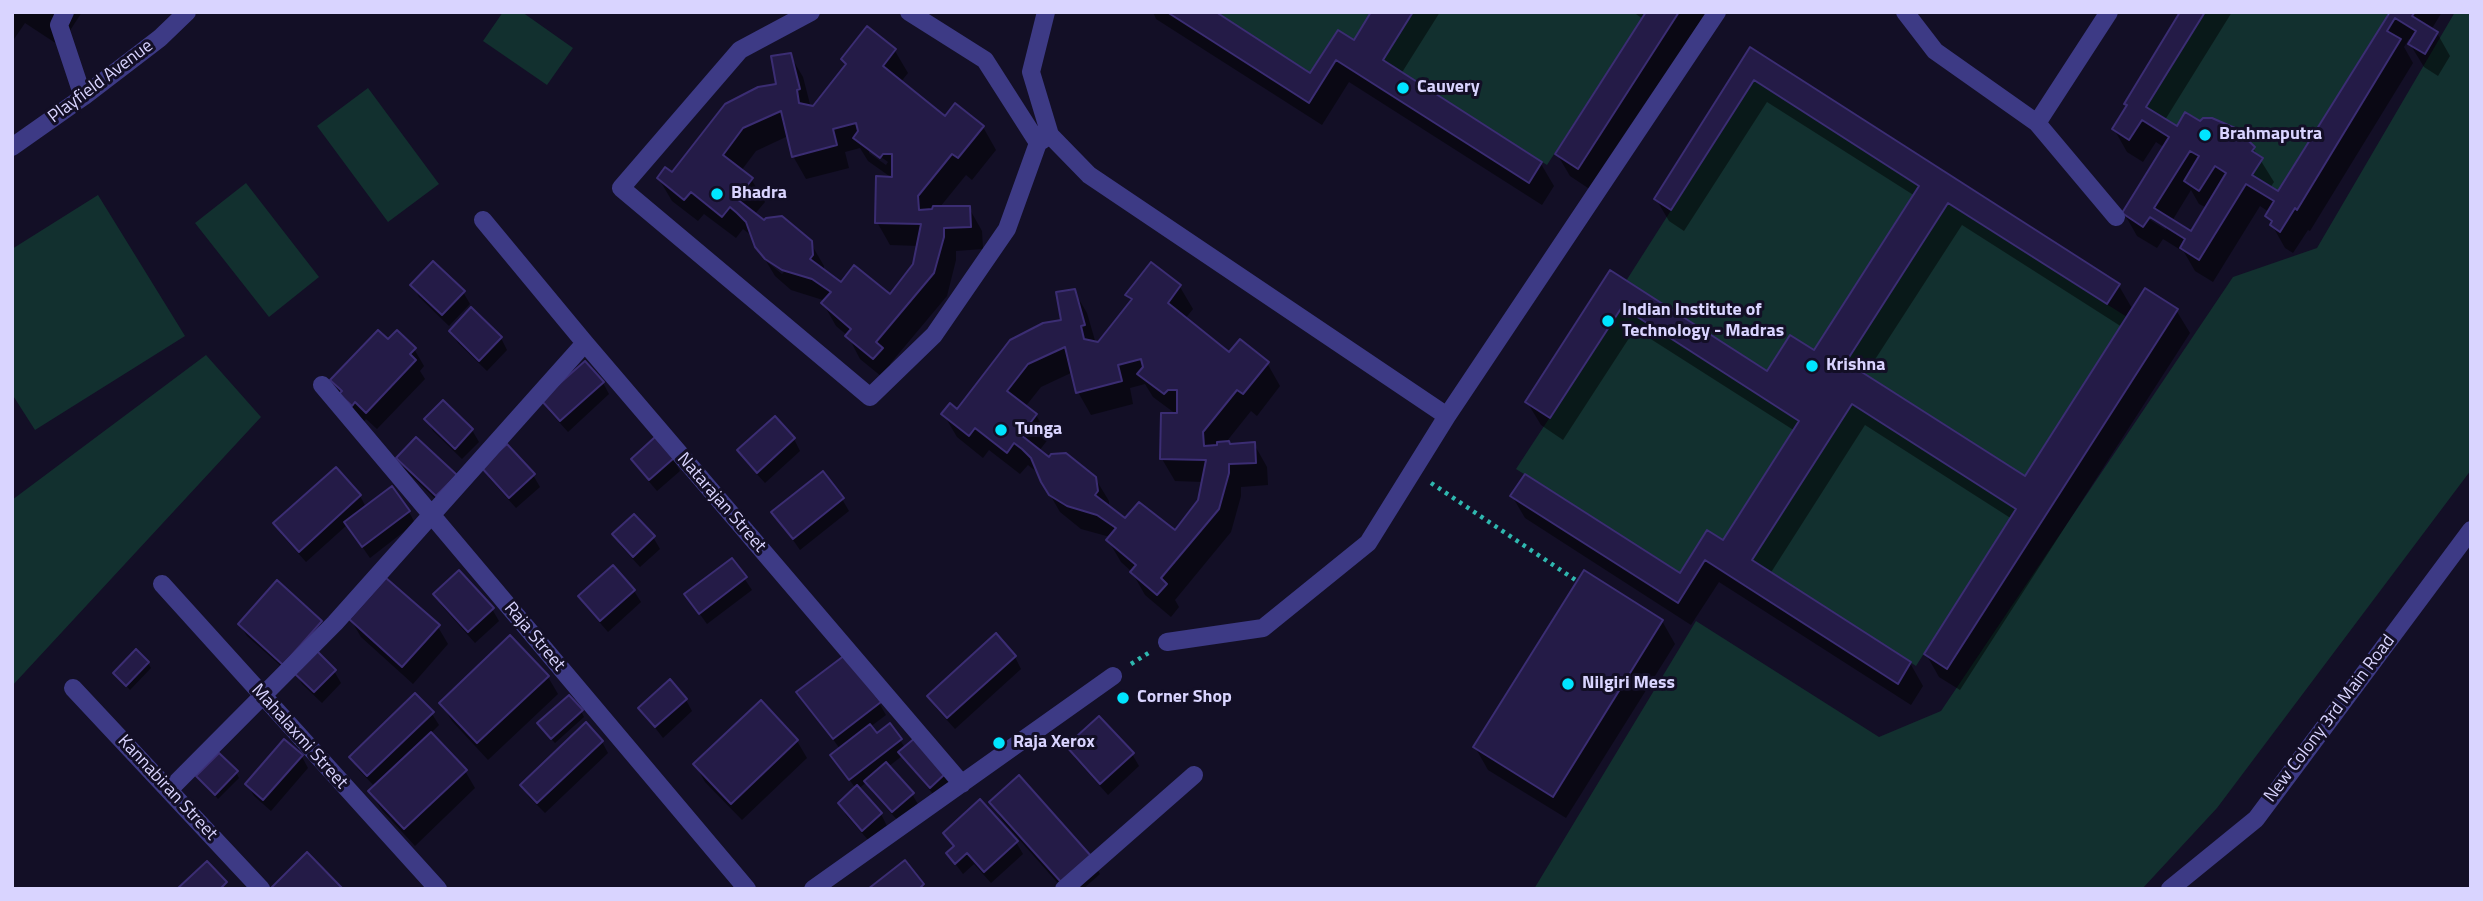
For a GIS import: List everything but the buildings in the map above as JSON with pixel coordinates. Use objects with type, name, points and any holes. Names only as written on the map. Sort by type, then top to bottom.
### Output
[{"type":"street","points":[[65,12],[59,25],[83,97]]},
{"type":"street","name":"Playfield Avenue","points":[[12,147],[160,38],[187,12]]},
{"type":"street","points":[[811,12],[740,50],[621,188],[870,397],[934,335],[1007,229],[1044,139],[1031,72],[1046,12]]},
{"type":"street","points":[[909,12],[985,60],[1044,139],[1089,175],[1447,416]]},
{"type":"street","points":[[1167,642],[1263,628],[1368,543],[1447,416],[1717,12]]},
{"type":"street","points":[[1905,12],[1935,51],[2037,123],[2116,218]]},
{"type":"street","points":[[2037,123],[2109,12]]},
{"type":"street","name":"Natarajan Street","points":[[483,220],[585,344],[962,784]]},
{"type":"street","points":[[169,790],[335,623],[585,344]]},
{"type":"street","name":"Raja Street","points":[[321,385],[747,889]]},
{"type":"street","name":"New Colony 3rd Main Road","points":[[2170,889],[2256,819],[2471,530]]},
{"type":"street","name":"Mahalaxmi Street","points":[[162,584],[438,889]]},
{"type":"street","points":[[813,889],[1113,676]]},
{"type":"street","name":"Kannabiran Street","points":[[73,688],[261,889]]},
{"type":"street","points":[[1071,887],[1194,775]]},
{"type":"path","points":[[1413,471],[1577,581]]},
{"type":"path","points":[[1113,676],[1167,642]]},
{"type":"green space","points":[[503,12],[522,12],[573,48],[547,85],[483,41]]},
{"type":"green space","points":[[1216,12],[1371,12],[1354,40],[1338,30],[1310,73]]},
{"type":"green space","points":[[1413,12],[1646,12],[1547,165],[1383,60]]},
{"type":"green space","points":[[2205,12],[2390,12],[2278,191],[2252,175],[2262,158],[2252,151],[2254,147],[2235,128],[2212,118],[2203,118],[2200,121],[2186,112],[2177,126],[2146,107]]},
{"type":"green space","points":[[2455,12],[2471,12],[2471,470],[2217,808],[2142,889],[1534,889],[1696,621],[1879,737],[1941,711],[2233,277],[2317,248]]},
{"type":"green space","points":[[1754,80],[1919,186],[1814,350],[1767,371],[1626,281]]},
{"type":"green space","points":[[368,88],[439,184],[388,222],[317,126]]},
{"type":"green space","points":[[246,183],[319,277],[269,317],[195,223]]},
{"type":"green space","points":[[98,195],[185,336],[35,430],[12,394],[12,249]]},
{"type":"green space","points":[[1948,203],[2127,317],[2025,476],[1846,362]]},
{"type":"green space","points":[[1622,307],[1799,421],[1723,540],[1707,531],[1680,573],[1516,469]]},
{"type":"green space","points":[[206,355],[261,417],[12,686],[12,500]]},
{"type":"green space","points":[[1852,404],[2016,509],[1916,666],[1752,560]]},
{"type":"place","name":"Cauvery","points":[[1403,88]]},
{"type":"place","name":"Brahmaputra","points":[[2205,135]]},
{"type":"place","name":"Bhadra","points":[[717,194]]},
{"type":"place","name":"Indian Institute of Technology - Madras","points":[[1608,321]]},
{"type":"place","name":"Krishna","points":[[1812,366]]},
{"type":"place","name":"Tunga","points":[[1001,430]]},
{"type":"place","name":"Nilgiri Mess","points":[[1568,684]]},
{"type":"place","name":"Corner Shop","points":[[1123,698]]},
{"type":"place","name":"Raja Xerox","points":[[999,743]]}]
